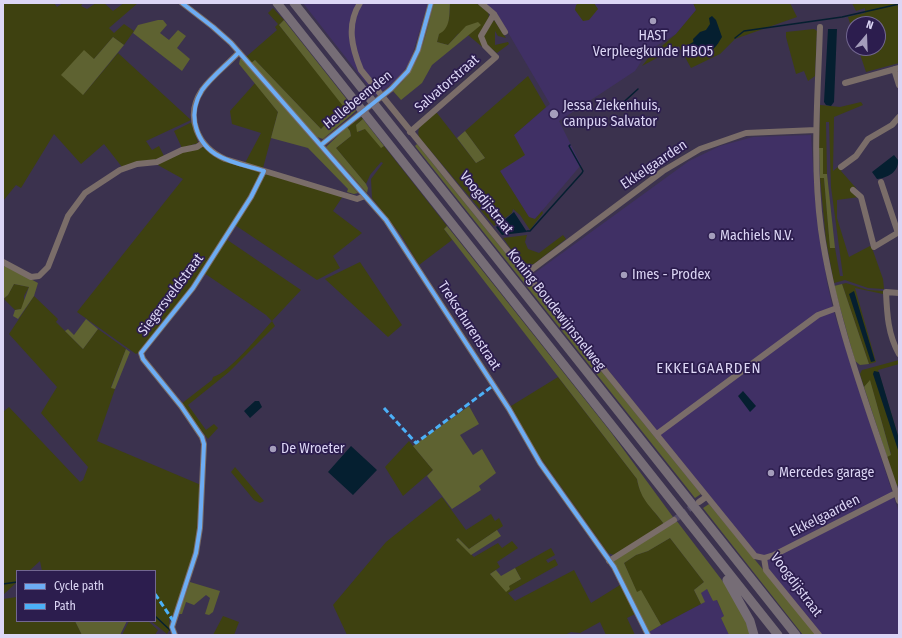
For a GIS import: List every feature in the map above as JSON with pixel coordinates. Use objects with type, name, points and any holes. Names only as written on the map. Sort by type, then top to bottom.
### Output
[{"type":"highway","name":"Koning Boudewijnsnelweg","points":[[277,3],[778,635]]},
{"type":"highway","name":"Koning Boudewijnsnelweg","points":[[294,3],[796,635]]},
{"type":"highway","points":[[705,543],[716,566],[735,591],[750,621],[754,635]]},
{"type":"street","name":"Trekschurenstraat","points":[[182,3],[213,27],[239,52],[386,220],[509,409],[540,463],[609,560],[648,635]]},
{"type":"street","name":"Hellebeemden","points":[[360,3],[353,21],[351,32],[352,43],[359,64],[365,75],[410,132]]},
{"type":"street","name":"Hellebeemden","points":[[321,145],[391,89],[412,65],[431,3]]},
{"type":"street","points":[[481,3],[494,14],[505,32]]},
{"type":"street","name":"Salvatorstraat","points":[[410,132],[496,57],[485,46],[481,36],[494,14]]},
{"type":"street","points":[[820,26],[816,130],[818,199],[821,228],[837,308],[899,501]]},
{"type":"street","points":[[239,52],[206,86],[199,96],[195,108],[195,120],[197,131],[202,143],[210,151],[225,159],[357,199],[365,196]]},
{"type":"street","points":[[845,83],[896,68],[899,85]]},
{"type":"street","points":[[841,167],[856,156],[868,139],[892,125],[899,117]]},
{"type":"street","name":"Ekkelgaarden","points":[[527,273],[662,172],[700,149],[746,133],[816,130]]},
{"type":"street","name":"Voogdijstraat","points":[[410,132],[527,273],[755,556],[764,558],[766,570],[819,635]]},
{"type":"street","points":[[3,262],[31,277],[39,276],[48,267],[68,216],[85,193],[120,170],[137,164],[157,162],[182,150],[197,147],[202,143]]},
{"type":"street","name":"Siegersveldstraat","points":[[175,635],[172,628],[188,583],[198,543],[204,444],[202,437],[190,418],[143,359],[142,353],[193,288],[246,204],[264,171]]},
{"type":"street","points":[[853,190],[861,197],[874,247],[899,232],[881,182]]},
{"type":"street","points":[[898,357],[888,321],[886,292],[899,292]]},
{"type":"street","points":[[657,434],[818,315],[837,308]]},
{"type":"street","name":"Ekkelgaarden","points":[[764,558],[896,493]]},
{"type":"street","points":[[699,502],[706,497]]},
{"type":"street","points":[[609,560],[674,520]]},
{"type":"shaded area","points":[[303,3],[428,3],[410,62],[398,79],[376,96]]},
{"type":"shaded area","name":"Jessa Ziekenhuis, campus Salvator","points":[[484,3],[693,3],[697,9],[676,34],[648,51],[635,71],[559,121],[581,165],[535,219],[529,218],[500,171],[514,135],[550,104],[496,12]]},
{"type":"shaded area","points":[[811,135],[815,198],[827,282],[833,309],[899,513],[899,635],[821,635],[532,275],[689,161],[720,146],[753,137]]},
{"type":"shaded area","points":[[707,589],[713,601],[716,599],[724,616],[721,618],[729,635],[651,635],[649,632],[704,602],[700,593]]},
{"type":"green space","points":[[3,3],[54,3],[57,7],[63,3],[83,3],[81,6],[87,9],[96,3],[104,3],[113,11],[124,3],[138,3],[109,28],[114,33],[124,24],[134,31],[124,45],[113,37],[94,59],[83,95],[118,53],[191,120],[146,141],[152,150],[159,146],[164,156],[155,160],[122,167],[104,144],[81,164],[54,134],[21,188],[16,185],[3,201]]},
{"type":"green space","points":[[434,3],[450,3],[446,28],[439,34],[437,42],[448,45],[466,26],[478,22],[481,25],[432,65],[422,83],[401,100],[393,91],[403,81],[416,61],[421,50]]},
{"type":"green space","points":[[450,3],[476,3],[488,11],[489,17],[481,33],[486,50],[468,35],[480,25],[458,34],[448,45],[437,42],[439,33],[446,26],[449,20]]},
{"type":"green space","points":[[579,3],[594,3],[598,9],[589,20],[583,21],[575,10],[576,5]]},
{"type":"green space","points":[[693,3],[790,3],[797,17],[735,39],[720,54],[691,68],[679,46],[642,66],[650,56],[676,34],[696,10]]},
{"type":"green space","points":[[852,3],[897,3],[899,12],[899,63],[866,72],[861,56],[886,56],[886,16],[852,16],[865,13],[865,8],[856,11]]},
{"type":"green space","points":[[273,8],[284,20],[279,25],[344,106],[321,129],[255,60],[251,63],[246,57],[277,30],[275,27],[278,24],[268,13]]},
{"type":"green space","points":[[163,20],[167,25],[160,33],[169,40],[178,30],[186,36],[177,48],[190,59],[182,71],[133,33],[138,25]]},
{"type":"green space","points":[[284,20],[356,111],[323,139],[317,137],[251,63],[255,60],[321,129],[343,106],[279,25]]},
{"type":"green space","points":[[494,20],[506,38],[498,36],[495,31],[495,45],[508,42],[509,44],[497,53],[486,44],[483,35]]},
{"type":"green space","points":[[814,29],[817,31],[815,76],[808,81],[804,71],[796,74],[786,32]]},
{"type":"green space","points":[[113,37],[124,45],[83,95],[61,75],[84,50],[94,59]]},
{"type":"green space","points":[[240,59],[242,59],[358,193],[354,194],[347,192],[348,189],[308,148],[271,138],[278,112],[239,64]]},
{"type":"green space","points":[[528,76],[546,107],[514,135],[525,155],[500,171],[529,217],[535,219],[542,211],[543,213],[530,230],[520,215],[513,209],[512,213],[494,226],[419,137],[418,133],[422,123],[434,113],[437,113],[476,163],[485,158],[465,131]]},
{"type":"green space","points":[[255,83],[278,112],[263,168],[245,163],[261,133],[232,124],[230,111]]},
{"type":"green space","points":[[861,102],[863,105],[834,117],[833,171],[839,166],[842,169],[841,171],[856,188],[859,197],[837,200],[837,218],[849,257],[870,246],[872,248],[883,279],[884,289],[868,288],[845,280],[834,283],[826,240],[820,178],[824,178],[830,247],[835,248],[840,276],[843,276],[831,187],[829,122],[826,122],[827,174],[823,175],[823,148],[819,148],[820,105],[840,107]]},
{"type":"green space","points":[[362,117],[363,119],[356,125],[359,132],[365,128],[381,147],[384,146],[447,226],[444,229],[452,240],[419,265],[401,235],[372,198],[371,179],[383,163],[381,162],[370,175],[366,184],[336,148],[351,136],[347,127]]},
{"type":"green space","points":[[363,119],[384,146],[381,148],[365,129],[357,132],[356,125]]},
{"type":"green space","points":[[192,122],[198,143],[182,148],[174,131]]},
{"type":"green space","points":[[347,127],[351,136],[336,148],[366,184],[368,188],[367,193],[326,147]]},
{"type":"green space","points":[[465,131],[485,158],[476,163],[457,138]]},
{"type":"green space","points":[[417,144],[701,494],[695,498],[415,146]]},
{"type":"green space","points":[[204,147],[217,157],[259,171],[260,174],[225,237],[212,257],[184,296],[143,348],[136,354],[77,312],[183,179],[156,164],[178,153]]},
{"type":"green space","points":[[819,148],[823,148],[823,174],[827,174],[835,248],[830,248],[824,178],[820,178]]},
{"type":"green space","points":[[266,174],[343,196],[333,211],[362,233],[333,256],[340,268],[317,280],[235,225]]},
{"type":"green space","points":[[447,226],[610,431],[673,517],[664,524],[644,499],[637,479],[444,229]]},
{"type":"green space","points":[[527,235],[525,242],[528,249],[539,253],[563,235],[566,239],[534,264],[529,264],[516,256],[503,238]]},
{"type":"green space","points":[[226,239],[301,290],[272,321],[266,315],[204,273]]},
{"type":"green space","points":[[360,262],[402,325],[388,337],[325,279]]},
{"type":"green space","points":[[5,265],[38,283],[34,296],[18,319],[13,316],[15,310],[21,309],[29,287],[14,284],[8,295],[3,299],[3,269]]},
{"type":"green space","points":[[846,283],[868,290],[883,291],[883,294],[855,288],[876,362],[869,364],[842,284]]},
{"type":"green space","points":[[14,284],[29,287],[24,296],[24,305],[21,309],[15,310],[4,299]]},
{"type":"green space","points":[[842,284],[869,364],[860,365],[855,361],[834,286]]},
{"type":"green space","points":[[34,296],[58,319],[56,322],[83,349],[98,329],[126,349],[111,387],[115,389],[97,441],[201,485],[195,549],[173,616],[172,615],[169,619],[170,629],[167,634],[152,622],[156,622],[156,570],[42,570],[40,561],[30,570],[16,570],[16,583],[3,595],[3,412],[9,407],[80,482],[83,480],[88,467],[41,413],[57,387],[9,334]]},
{"type":"green space","points":[[86,319],[98,329],[83,349],[65,331],[68,329],[74,335]]},
{"type":"green space","points":[[272,321],[275,326],[229,372],[188,405],[206,430],[214,424],[218,428],[208,439],[181,404],[212,380],[213,377],[220,374],[236,361]]},
{"type":"green space","points":[[126,349],[130,352],[115,389],[111,388]]},
{"type":"green space","points":[[899,360],[899,364],[878,370],[899,439],[899,485],[896,486],[887,457],[891,454],[870,381],[864,387],[860,374],[862,370]]},
{"type":"green space","points":[[558,377],[637,479],[644,498],[664,524],[614,555],[608,553],[535,450],[511,406]]},
{"type":"green space","points":[[870,380],[891,455],[887,457],[864,387]]},
{"type":"green space","points":[[469,406],[479,424],[460,435],[473,455],[482,449],[496,473],[479,486],[481,490],[452,509],[427,476],[433,470],[413,446]]},
{"type":"green space","points":[[409,441],[433,470],[403,496],[385,467]]},
{"type":"green space","points":[[235,467],[264,501],[260,503],[254,500],[231,472]]},
{"type":"green space","points":[[442,497],[466,530],[491,514],[495,521],[499,518],[503,526],[469,549],[458,538],[456,540],[474,557],[498,543],[502,548],[512,541],[518,548],[497,562],[500,567],[490,574],[496,580],[508,586],[521,579],[515,568],[551,548],[555,555],[546,560],[548,563],[555,559],[558,565],[508,593],[515,601],[574,570],[591,603],[620,585],[635,614],[627,618],[635,635],[606,635],[600,622],[580,633],[571,632],[565,635],[347,635],[333,605],[386,542]]},
{"type":"green space","points":[[709,504],[817,635],[803,635],[703,508]]},
{"type":"green space","points":[[676,520],[737,600],[751,635],[729,635],[721,618],[724,616],[717,600],[713,601],[707,589],[701,593],[705,602],[701,604],[694,590],[704,582],[670,538],[648,551],[636,555],[624,563],[637,592],[641,590],[661,625],[649,632],[613,561]]},
{"type":"green space","points":[[497,530],[501,536],[471,555],[456,540],[458,538],[469,549]]},
{"type":"green space","points":[[670,538],[704,582],[694,590],[701,604],[661,625],[641,591],[637,593],[624,563],[636,555],[648,551]]},
{"type":"green space","points":[[515,568],[521,579],[509,586],[510,589],[506,592],[490,574],[496,570],[501,576]]},
{"type":"green space","points":[[190,582],[220,591],[213,612],[209,615],[205,614],[210,598],[206,595],[194,605],[186,602],[182,614],[179,614]]},
{"type":"green space","points":[[16,597],[16,622],[76,622],[82,635],[3,635],[3,599]]},
{"type":"green space","points":[[223,616],[239,622],[234,635],[213,635]]},
{"type":"green space","points":[[76,622],[126,622],[120,635],[82,635]]},
{"type":"green space","points":[[128,622],[149,622],[158,630],[155,635],[122,635]]},
{"type":"water","points":[[712,16],[716,20],[722,37],[712,50],[705,53],[695,51],[693,39],[700,32],[706,30],[710,24],[709,18]]},
{"type":"water","points":[[828,29],[837,29],[834,102],[831,106],[826,105],[824,102]]},
{"type":"water","points":[[894,155],[898,160],[897,168],[892,174],[877,179],[872,172]]},
{"type":"water","points":[[514,212],[527,232],[502,235],[496,227]]},
{"type":"water","points":[[854,291],[875,361],[871,362],[849,294]]},
{"type":"water","points":[[874,371],[879,372],[899,439],[899,453],[873,374]]},
{"type":"water","points":[[743,391],[756,406],[750,412],[738,396]]},
{"type":"water","points":[[255,401],[259,401],[262,407],[250,418],[244,411]]},
{"type":"water","points":[[351,446],[377,470],[353,495],[328,472]]},
{"type":"waterway","points":[[735,38],[744,31],[842,17],[899,4]]},
{"type":"waterway","points":[[688,46],[695,42]]},
{"type":"waterway","points":[[615,110],[638,89]]},
{"type":"waterway","points":[[527,231],[530,231],[582,173],[583,171],[569,146],[570,145]]},
{"type":"waterway","points":[[3,584],[16,582]]},
{"type":"waterway","points":[[156,617],[170,630]]},
{"type":"tunnel","points":[[674,520],[696,504]]},
{"type":"marked path","points":[[384,408],[416,443],[494,385]]},
{"type":"marked path","points":[[156,595],[174,622]]},
{"type":"cycle path","points":[[182,3],[231,43],[386,220],[509,409],[540,463],[614,567],[648,635]]},
{"type":"cycle path","points":[[321,145],[391,89],[408,71],[418,50],[431,3]]},
{"type":"cycle path","points":[[175,635],[172,627],[196,553],[200,528],[204,444],[202,437],[181,406],[143,359],[141,353],[193,288],[251,197],[264,171],[231,161],[212,152],[199,135],[195,123],[194,115],[198,98],[202,90],[210,80],[239,52]]},
{"type":"place","name":"HAST Verpleegkunde HBO5","points":[[653,21]]},
{"type":"place","name":"Jessa Ziekenhuis, campus Salvator","points":[[554,114]]},
{"type":"place","name":"Machiels N.V.","points":[[712,236]]},
{"type":"place","name":"Imes - Prodex","points":[[624,275]]},
{"type":"place","name":"De Wroeter","points":[[273,449]]},
{"type":"place","name":"Mercedes garage","points":[[771,473]]},
{"type":"district","name":"EKKELGAARDEN","points":[[709,369]]}]
